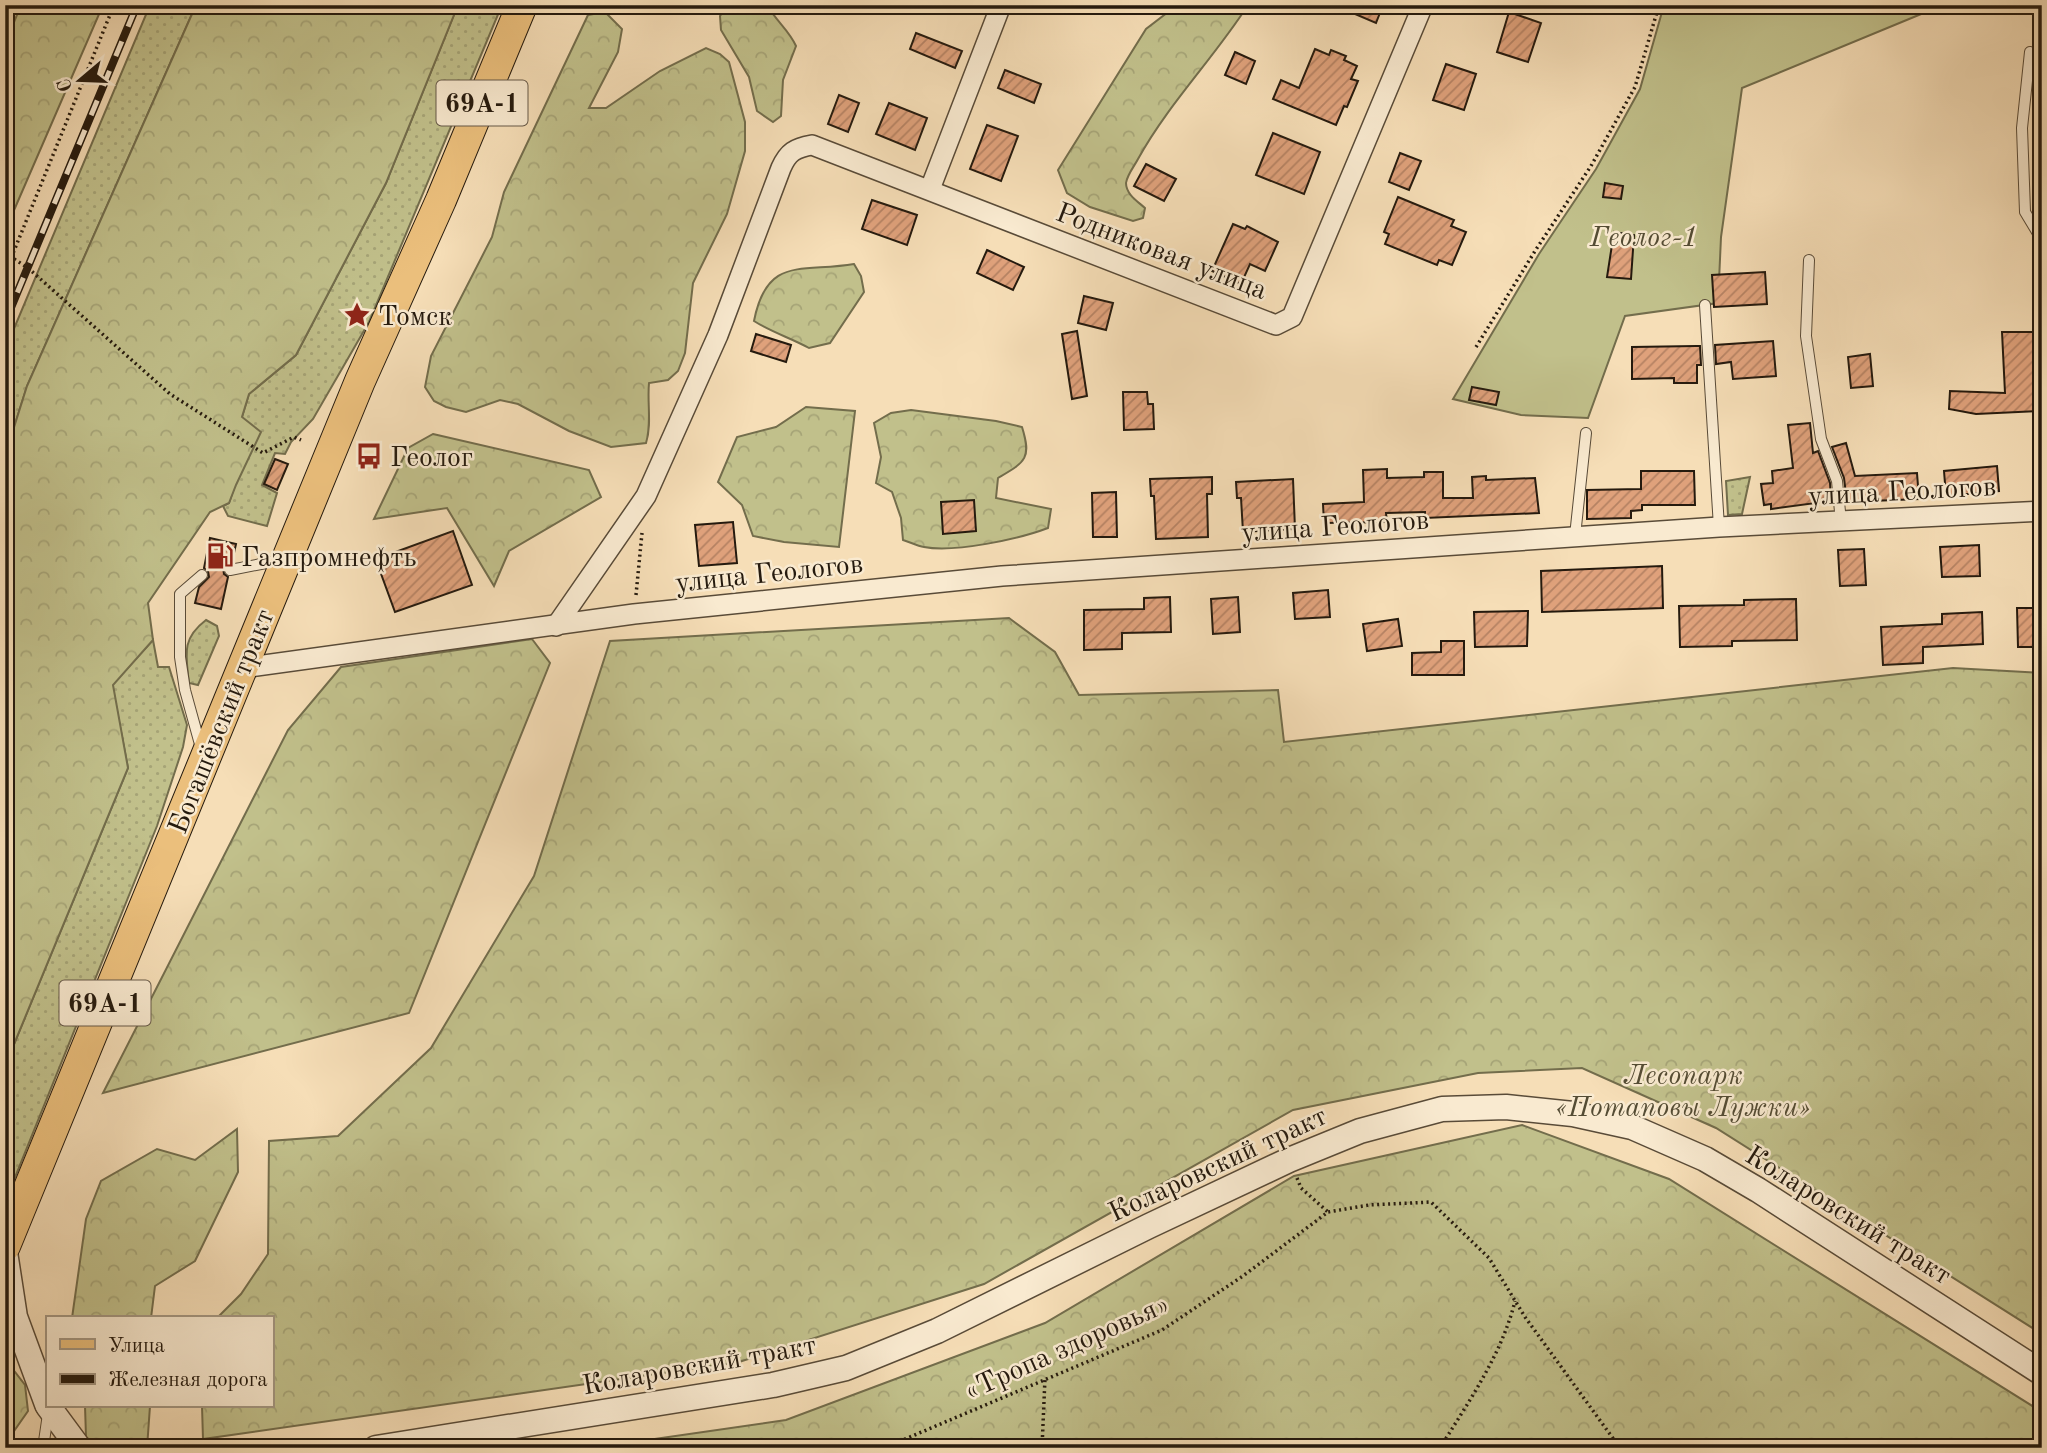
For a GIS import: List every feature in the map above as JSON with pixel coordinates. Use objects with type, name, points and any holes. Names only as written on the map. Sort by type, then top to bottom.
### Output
[{"type":"main road","name":"Богашёвский тракт","points":[[5,1246],[360,381],[441,200],[522,5]]},
{"type":"street","points":[[930,189],[1001,5]]},
{"type":"street","name":"Родниковая улица","points":[[646,496],[718,335],[781,168],[790,152],[812,145],[1276,325],[1292,317],[1423,5]]},
{"type":"street","points":[[556,626],[646,496]]},
{"type":"street","name":"улица Геологов","points":[[242,668],[634,614],[1002,576],[1719,527],[2042,511]]},
{"type":"street","name":"Коларовский тракт","points":[[376,1448],[773,1385],[846,1368],[937,1331],[1149,1226],[1289,1160],[1360,1131],[1442,1110],[1506,1107],[1573,1114],[1632,1127],[1705,1160],[1758,1190],[2042,1373]]},
{"type":"street","points":[[5,1252],[10,1314],[46,1401]]},
{"type":"street","points":[[49,1408],[72,1445]]},
{"type":"lane","points":[[2030,52],[2022,128],[2025,212],[2042,240]]},
{"type":"lane","points":[[1809,260],[1806,336],[1821,439],[1837,481],[1841,522]]},
{"type":"lane","points":[[1705,305],[1719,527]]},
{"type":"lane","points":[[1575,536],[1586,433]]},
{"type":"lane","points":[[230,570],[286,559]]},
{"type":"lane","points":[[202,575],[180,594],[180,657],[185,690],[204,759]]},
{"type":"lane","points":[[43,1448],[48,1408]]},
{"type":"path","points":[[5,274],[114,5]]},
{"type":"path","points":[[1476,347],[1591,166],[1636,87],[1660,5]]},
{"type":"path","points":[[5,253],[28,268],[170,394],[263,453],[294,437],[300,440]]},
{"type":"path","points":[[634,614],[646,496]]},
{"type":"path","points":[[1289,1160],[1301,1188],[1328,1212]]},
{"type":"path","name":"«Тропа здоровья»","points":[[884,1448],[1162,1330],[1243,1276],[1328,1212],[1369,1205],[1431,1202],[1489,1258],[1516,1301],[1620,1448]]},
{"type":"path","points":[[1440,1448],[1503,1339],[1516,1301]]},
{"type":"path","points":[[1042,1448],[1045,1378]]},
{"type":"green space","points":[[21,5],[103,5],[5,231],[5,44]]},
{"type":"green space","points":[[150,5],[196,5],[27,386],[5,456],[5,350]]},
{"type":"green space","points":[[196,5],[458,5],[386,183],[296,355],[249,394],[242,417],[261,432],[229,503],[210,512],[148,603],[153,640],[113,685],[128,768],[5,1066],[5,456],[27,386]]},
{"type":"green space","points":[[458,5],[502,5],[369,322],[313,419],[291,442],[285,454],[275,453],[262,485],[277,493],[267,526],[228,516],[223,506],[229,503],[235,485],[242,417],[249,394],[296,355],[386,183]]},
{"type":"green space","points":[[728,5],[767,5],[796,46],[783,80],[781,116],[773,122],[757,111],[749,77],[721,30],[720,16]]},
{"type":"green space","points":[[1172,5],[1248,5],[1163,119],[1129,173],[1126,183],[1128,191],[1145,208],[1143,218],[1133,221],[1090,207],[1067,193],[1058,170],[1146,29],[1168,12]]},
{"type":"green space","name":"Геолог-1","points":[[1664,5],[1943,5],[1742,88],[1721,237],[1718,303],[1625,316],[1588,418],[1521,415],[1453,399],[1539,254],[1596,169],[1640,89]]},
{"type":"green space","points":[[605,12],[622,29],[618,52],[589,108],[606,108],[660,71],[706,48],[720,54],[729,62],[745,122],[745,151],[727,214],[693,283],[685,353],[678,371],[668,380],[649,383],[649,428],[646,443],[611,447],[569,431],[518,404],[500,400],[466,412],[446,407],[434,401],[425,387],[431,356],[492,237],[504,192],[588,15]]},
{"type":"green space","points":[[854,264],[861,276],[864,292],[830,343],[809,348],[754,321],[760,300],[778,276],[789,271]]},
{"type":"green space","points":[[806,407],[855,411],[839,547],[753,536],[742,505],[718,482],[737,437],[776,427]]},
{"type":"green space","points":[[911,410],[1022,427],[1026,453],[1015,468],[998,478],[996,498],[1051,509],[1048,528],[969,547],[924,547],[903,540],[901,518],[892,492],[876,483],[881,457],[874,423],[891,413]]},
{"type":"green space","points":[[433,434],[589,470],[601,497],[509,551],[494,586],[447,508],[374,519],[408,448]]},
{"type":"green space","points":[[1750,477],[1742,514],[1728,515],[1726,481]]},
{"type":"green space","name":"Лесопарк «Потаповы Лужки»","points":[[1009,618],[1055,652],[1079,695],[1278,690],[1284,742],[1953,668],[2042,673],[2042,1334],[1716,1128],[1582,1068],[1478,1073],[1293,1110],[984,1284],[739,1362],[203,1439],[202,1408],[273,1408],[273,1316],[219,1316],[241,1294],[268,1254],[269,1141],[338,1136],[431,1048],[534,876],[610,641]]},
{"type":"green space","points":[[206,620],[217,626],[219,636],[198,685],[189,683],[187,648],[192,634]]},
{"type":"green space","points":[[532,639],[550,663],[409,1013],[103,1093],[288,730],[341,667]]},
{"type":"green space","points":[[153,640],[158,667],[169,667],[187,725],[183,747],[157,826],[5,1202],[5,1066],[128,768],[112,685]]},
{"type":"green space","points":[[1522,1125],[1669,1179],[2042,1412],[2042,1448],[592,1448],[786,1420],[1045,1323],[1294,1176]]},
{"type":"green space","points":[[237,1129],[238,1172],[195,1261],[155,1286],[151,1316],[72,1316],[86,1219],[101,1181],[157,1149],[195,1160]]},
{"type":"green space","points":[[5,1359],[25,1385],[28,1411],[5,1444]]},
{"type":"green space","points":[[85,1408],[150,1408],[147,1448],[99,1448],[86,1437]]},
{"type":"building","points":[[1334,5],[1383,5],[1376,23]]},
{"type":"building","points":[[1509,12],[1541,23],[1528,62],[1497,52]]},
{"type":"building","points":[[916,33],[962,51],[955,68],[910,49]]},
{"type":"building","points":[[1315,49],[1329,55],[1331,50],[1346,56],[1344,60],[1357,66],[1351,79],[1358,81],[1336,125],[1273,99],[1281,80],[1299,88]]},
{"type":"building","points":[[1235,52],[1255,61],[1246,84],[1225,75]]},
{"type":"building","points":[[1446,64],[1476,74],[1464,110],[1433,100]]},
{"type":"building","points":[[1005,70],[1041,84],[1034,103],[998,88]]},
{"type":"building","points":[[839,95],[859,103],[848,132],[828,124]]},
{"type":"building","points":[[889,103],[927,118],[915,150],[876,134]]},
{"type":"building","points":[[987,125],[1018,136],[1001,181],[970,169]]},
{"type":"building","points":[[1273,133],[1320,152],[1304,194],[1256,175]]},
{"type":"building","points":[[1400,153],[1421,161],[1409,190],[1389,182]]},
{"type":"building","points":[[1146,164],[1176,179],[1164,201],[1134,186]]},
{"type":"building","points":[[1605,183],[1623,186],[1621,199],[1603,197]]},
{"type":"building","points":[[1398,197],[1454,220],[1451,226],[1466,232],[1452,265],[1439,260],[1437,265],[1385,244],[1389,234],[1384,232]]},
{"type":"building","points":[[872,200],[917,215],[907,245],[862,229]]},
{"type":"building","points":[[1233,224],[1245,229],[1247,226],[1278,242],[1265,271],[1250,264],[1241,284],[1212,271]]},
{"type":"building","points":[[1614,232],[1634,235],[1631,279],[1607,277]]},
{"type":"building","points":[[987,250],[1024,267],[1013,290],[977,273]]},
{"type":"building","points":[[1765,272],[1767,304],[1714,307],[1712,275]]},
{"type":"building","points":[[1084,296],[1113,303],[1106,330],[1078,323]]},
{"type":"building","points":[[1077,331],[1087,396],[1072,399],[1062,334]]},
{"type":"building","points":[[2002,332],[2039,332],[2042,411],[1976,414],[1949,409],[1950,391],[2005,393]]},
{"type":"building","points":[[756,334],[791,345],[786,362],[751,351]]},
{"type":"building","points":[[1773,341],[1776,376],[1733,379],[1731,362],[1716,364],[1715,345]]},
{"type":"building","points":[[1700,346],[1701,365],[1697,365],[1697,383],[1674,383],[1674,378],[1632,379],[1632,347]]},
{"type":"building","points":[[1870,354],[1873,386],[1851,388],[1848,357]]},
{"type":"building","points":[[1472,387],[1499,392],[1496,405],[1469,400]]},
{"type":"building","points":[[1123,392],[1147,392],[1148,404],[1153,404],[1154,429],[1124,430]]},
{"type":"building","points":[[1810,423],[1813,453],[1818,451],[1830,483],[1831,501],[1771,509],[1771,504],[1764,505],[1761,484],[1773,483],[1772,471],[1793,468],[1788,425]]},
{"type":"building","points":[[1846,443],[1855,476],[1917,473],[1919,499],[1847,502],[1844,478],[1832,447]]},
{"type":"building","points":[[275,459],[288,464],[277,490],[264,484]]},
{"type":"building","points":[[1997,466],[1999,491],[1946,496],[1944,471]]},
{"type":"building","points":[[1387,469],[1387,478],[1424,477],[1424,472],[1443,472],[1443,498],[1473,498],[1472,477],[1486,476],[1486,480],[1535,478],[1539,513],[1425,518],[1425,512],[1386,513],[1387,522],[1324,523],[1323,504],[1364,502],[1363,470]]},
{"type":"building","points":[[1641,471],[1694,471],[1695,505],[1642,505],[1642,510],[1631,511],[1631,518],[1587,519],[1587,490],[1641,489]]},
{"type":"building","points":[[1212,477],[1212,494],[1207,494],[1208,537],[1156,539],[1154,496],[1151,496],[1150,479]]},
{"type":"building","points":[[1293,479],[1295,529],[1243,532],[1241,498],[1237,498],[1236,482]]},
{"type":"building","points":[[1116,492],[1117,537],[1093,537],[1092,493]]},
{"type":"building","points":[[974,500],[976,531],[943,534],[941,502]]},
{"type":"building","points":[[733,522],[737,563],[699,566],[695,525]]},
{"type":"building","points":[[453,531],[472,585],[395,612],[380,571],[387,555]]},
{"type":"building","name":"Газпромнефть","points":[[210,538],[236,544],[232,562],[223,568],[228,577],[221,609],[195,603],[199,587],[209,577],[204,568]]},
{"type":"building","points":[[1979,545],[1980,576],[1942,577],[1940,547]]},
{"type":"building","points":[[1864,549],[1866,585],[1840,586],[1838,550]]},
{"type":"building","points":[[1662,566],[1663,608],[1542,612],[1541,571]]},
{"type":"building","points":[[1328,590],[1330,617],[1295,619],[1293,593]]},
{"type":"building","points":[[1170,597],[1171,632],[1122,633],[1122,649],[1084,650],[1084,610],[1144,609],[1144,598]]},
{"type":"building","points":[[1238,597],[1240,632],[1213,634],[1211,599]]},
{"type":"building","points":[[1796,599],[1797,640],[1732,641],[1732,646],[1680,647],[1679,606],[1744,605],[1744,600]]},
{"type":"building","points":[[2017,608],[2038,608],[2039,647],[2018,647]]},
{"type":"building","points":[[1528,611],[1527,646],[1475,647],[1474,612]]},
{"type":"building","points":[[1982,612],[1983,644],[1923,647],[1923,663],[1883,665],[1881,627],[1942,624],[1942,614]]},
{"type":"building","points":[[1398,619],[1402,646],[1367,651],[1363,624]]},
{"type":"building","points":[[1441,641],[1464,641],[1464,675],[1412,675],[1412,653],[1441,652]]},
{"type":"railway","points":[[5,322],[137,5]]},
{"type":"place","name":"Томск","points":[[357,315]]},
{"type":"place","name":"Геолог","points":[[369,456]]},
{"type":"place","name":"Газпромнефть","points":[[220,556]]}]
